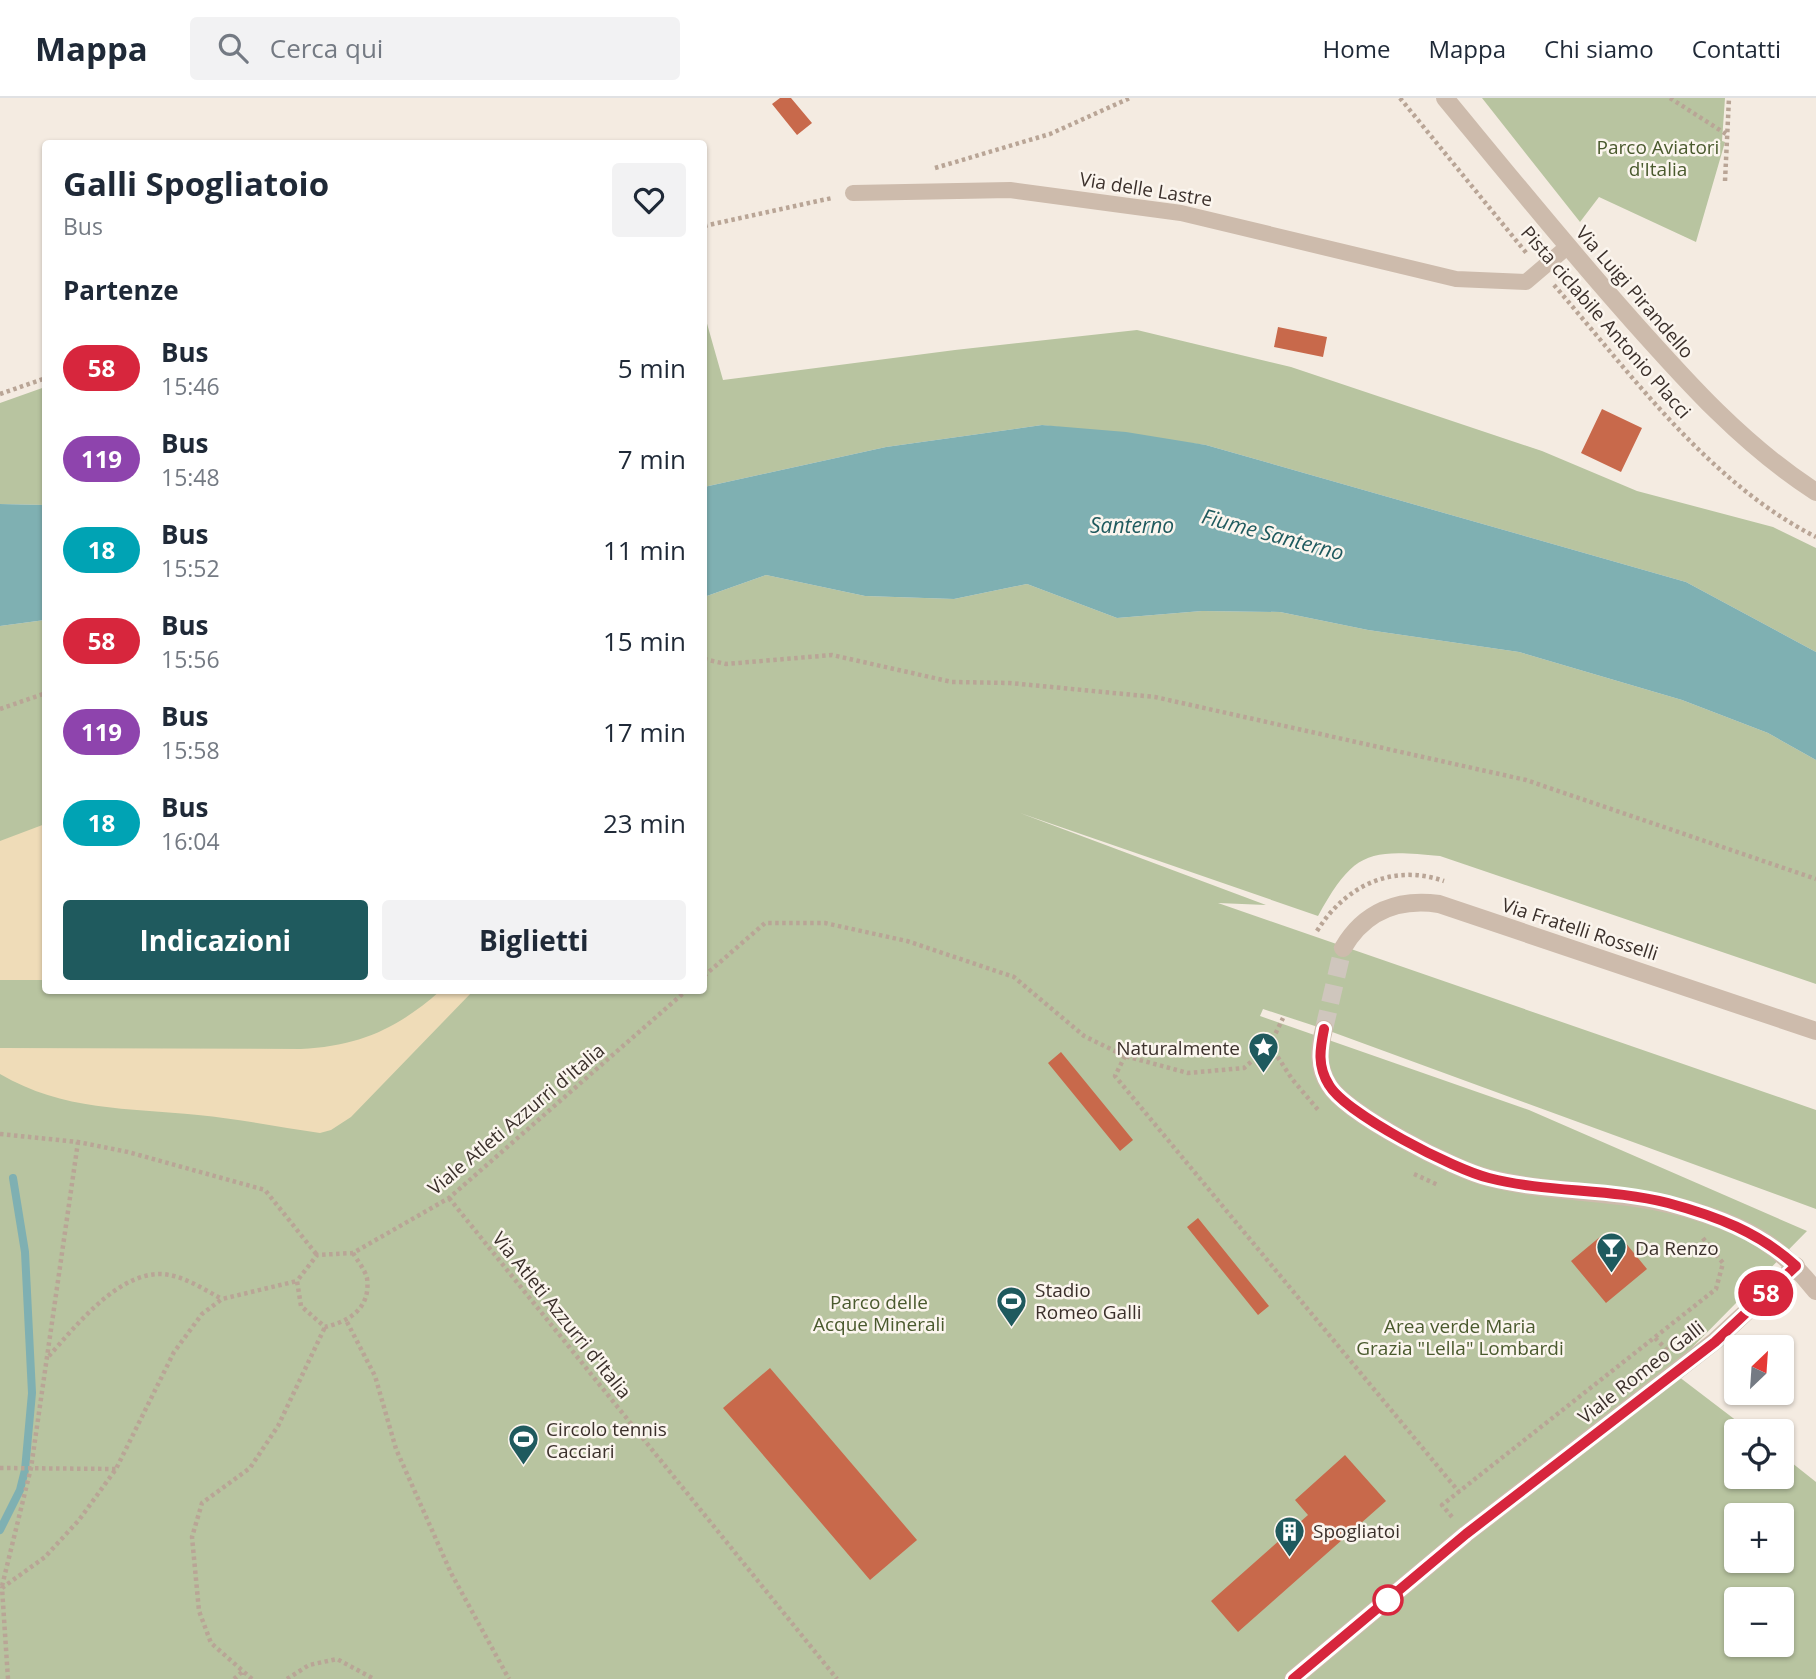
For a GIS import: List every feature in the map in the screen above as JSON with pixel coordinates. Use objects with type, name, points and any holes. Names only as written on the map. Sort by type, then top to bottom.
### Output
[{"type":"street","name":"Via Luigi Pirandello","points":[[1445,98],[1567,247],[1694,390],[1767,457],[1816,492]]},
{"type":"street","name":"Via Fratelli Rosselli","points":[[1343,947],[1354,929],[1381,910],[1420,901],[1439,904],[1816,1031]]},
{"type":"street","points":[[1324,1029],[1318,1055],[1329,1086],[1337,1096],[1444,1161],[1485,1178],[1509,1183],[1639,1197],[1696,1211],[1741,1228],[1772,1244],[1796,1266],[1816,1292]]},
{"type":"street","name":"Viale Romeo Galli","points":[[1293,1679],[1466,1534],[1715,1342],[1796,1266]]},
{"type":"lane","name":"Via delle Lastre","points":[[853,193],[1010,190],[1181,213],[1455,279],[1526,282],[1567,247]]},
{"type":"path","points":[[932,170],[1050,134],[1130,98]]},
{"type":"path","name":"Pista ciclabile Antonio Placci","points":[[1400,98],[1541,271],[1689,440],[1779,518],[1816,537]]},
{"type":"path","points":[[1670,98],[1726,134]]},
{"type":"path","points":[[1725,181],[1729,98]]},
{"type":"path","points":[[707,225],[853,193]]},
{"type":"path","points":[[0,394],[42,379]]},
{"type":"path","points":[[707,660],[726,664],[832,655],[952,682],[1010,683],[1156,697],[1526,780],[1816,879]]},
{"type":"path","points":[[0,709],[42,694]]},
{"type":"path","points":[[707,973],[765,923],[825,923],[907,941],[1014,977],[1084,1036],[1125,1056],[1188,1073],[1244,1068],[1270,1045],[1283,1018]]},
{"type":"path","name":"Viale Atleti Azzurri d'Italia","points":[[353,1254],[449,1198],[682,994]]},
{"type":"path","points":[[1270,1045],[1312,1106],[1322,1113]]},
{"type":"path","points":[[1125,1056],[1115,1076],[1459,1492]]},
{"type":"path","points":[[0,1134],[78,1142],[128,1152],[265,1191],[317,1255]]},
{"type":"path","points":[[8,1679],[1,1589],[31,1468],[78,1142]]},
{"type":"path","points":[[1406,1169],[1440,1185]]},
{"type":"path","name":"Via Atleti Azzurri d'Italia","points":[[449,1198],[837,1679]]},
{"type":"path","points":[[1466,1534],[1441,1505],[1716,1289],[1723,1263],[1699,1234]]},
{"type":"path","points":[[317,1255],[353,1254],[367,1277],[364,1304],[347,1322],[325,1327]]},
{"type":"path","points":[[1,1589],[45,1558],[79,1520],[116,1469],[174,1352],[202,1314],[222,1299],[297,1281],[317,1255]]},
{"type":"path","points":[[47,1358],[94,1306],[133,1281],[160,1274],[185,1279],[222,1299]]},
{"type":"path","points":[[297,1281],[301,1306],[325,1327]]},
{"type":"path","points":[[347,1322],[375,1377],[396,1449],[451,1573],[509,1679]]},
{"type":"path","points":[[252,1679],[211,1643],[199,1611],[192,1537],[202,1503],[250,1468],[278,1426],[325,1327]]},
{"type":"path","points":[[0,1468],[116,1469]]},
{"type":"path","points":[[287,1679],[309,1665],[337,1658],[374,1679]]},
{"type":"path","points":[[234,1679],[242,1672]]},
{"type":"green space","name":"Parco Aviatori d'Italia","points":[[1482,98],[1725,98],[1722,141],[1725,142],[1696,242],[1599,197],[1580,222]]},
{"type":"green space","points":[[707,324],[723,380],[1137,330],[1291,367],[1542,451],[1637,491],[1773,527],[1816,548],[1816,652],[1686,582],[1206,445],[1042,425],[886,447],[707,486]]},
{"type":"green space","points":[[42,388],[42,505],[0,504],[0,403]]},
{"type":"green space","name":"Parco delle Acque Minerali","points":[[766,575],[865,596],[954,599],[1027,584],[1117,618],[1202,611],[1280,612],[1368,630],[1519,652],[1682,700],[1768,733],[1816,760],[1816,984],[1440,856],[1396,853],[1366,859],[1342,878],[1318,916],[1020,813],[1266,905],[1218,903],[1816,1110],[1816,1209],[1324,1029],[1263,1009],[1260,1016],[1529,1110],[1807,1231],[1670,1370],[1734,1419],[1724,1419],[1724,1489],[1794,1489],[1794,1465],[1816,1482],[1816,1679],[0,1679],[0,626],[42,620],[42,994],[707,994],[707,596]]},
{"type":"sand","points":[[42,825],[42,980],[0,980],[0,841]]},
{"type":"sand","points":[[436,994],[470,994],[351,1117],[331,1130],[320,1133],[213,1117],[96,1106],[48,1095],[0,1074],[0,1048],[301,1049],[341,1044],[376,1033]]},
{"type":"water","name":"Santerno","points":[[1042,425],[1126,432],[1206,445],[1686,582],[1816,652],[1816,760],[1768,733],[1682,700],[1519,652],[1368,630],[1280,612],[1202,611],[1117,618],[1027,584],[954,599],[865,596],[766,575],[707,596],[707,486],[886,447]]},
{"type":"water","points":[[0,504],[42,505],[42,620],[0,626]]},
{"type":"building","points":[[780,98],[791,98],[812,123],[797,135],[772,104]]},
{"type":"building","points":[[1278,327],[1327,337],[1323,357],[1274,347]]},
{"type":"building","points":[[1602,409],[1642,428],[1621,472],[1581,453]]},
{"type":"building","points":[[1061,1052],[1133,1140],[1120,1151],[1048,1063]]},
{"type":"building","points":[[1198,1218],[1269,1306],[1258,1315],[1187,1227]]},
{"type":"building","points":[[1601,1236],[1624,1241],[1647,1269],[1606,1303],[1571,1261]]},
{"type":"building","points":[[770,1368],[917,1540],[870,1580],[723,1408]]},
{"type":"building","name":"Spogliatoi","points":[[1345,1455],[1386,1501],[1238,1632],[1211,1601],[1308,1515],[1295,1500]]},
{"type":"waterway","points":[[0,1530],[20,1490],[25,1470],[32,1393],[25,1252],[13,1178]]},
{"type":"tunnel","points":[[1324,1029],[1343,948]]},
{"type":"bus line","name":"58","points":[[1293,1679],[1466,1534],[1715,1342],[1796,1266],[1772,1244],[1741,1228],[1696,1211],[1639,1197],[1485,1178],[1426,1152],[1337,1096],[1329,1086],[1318,1055],[1324,1029]]},
{"type":"place","name":"Naturalmente","points":[[1263,1075]]},
{"type":"place","name":"Da Renzo","points":[[1612,1275]]},
{"type":"place","name":"Stadio Romeo Galli","points":[[1012,1328]]},
{"type":"place","name":"Circolo tennis Cacciari","points":[[523,1467]]},
{"type":"place","name":"Spogliatoi","points":[[1290,1558]]},
{"type":"water label","name":"Fiume Santerno","points":[[1273,534]]},
{"type":"park label","name":"Area verde Maria Grazia \"Lella\" Lombardi","points":[[1460,1337]]}]
